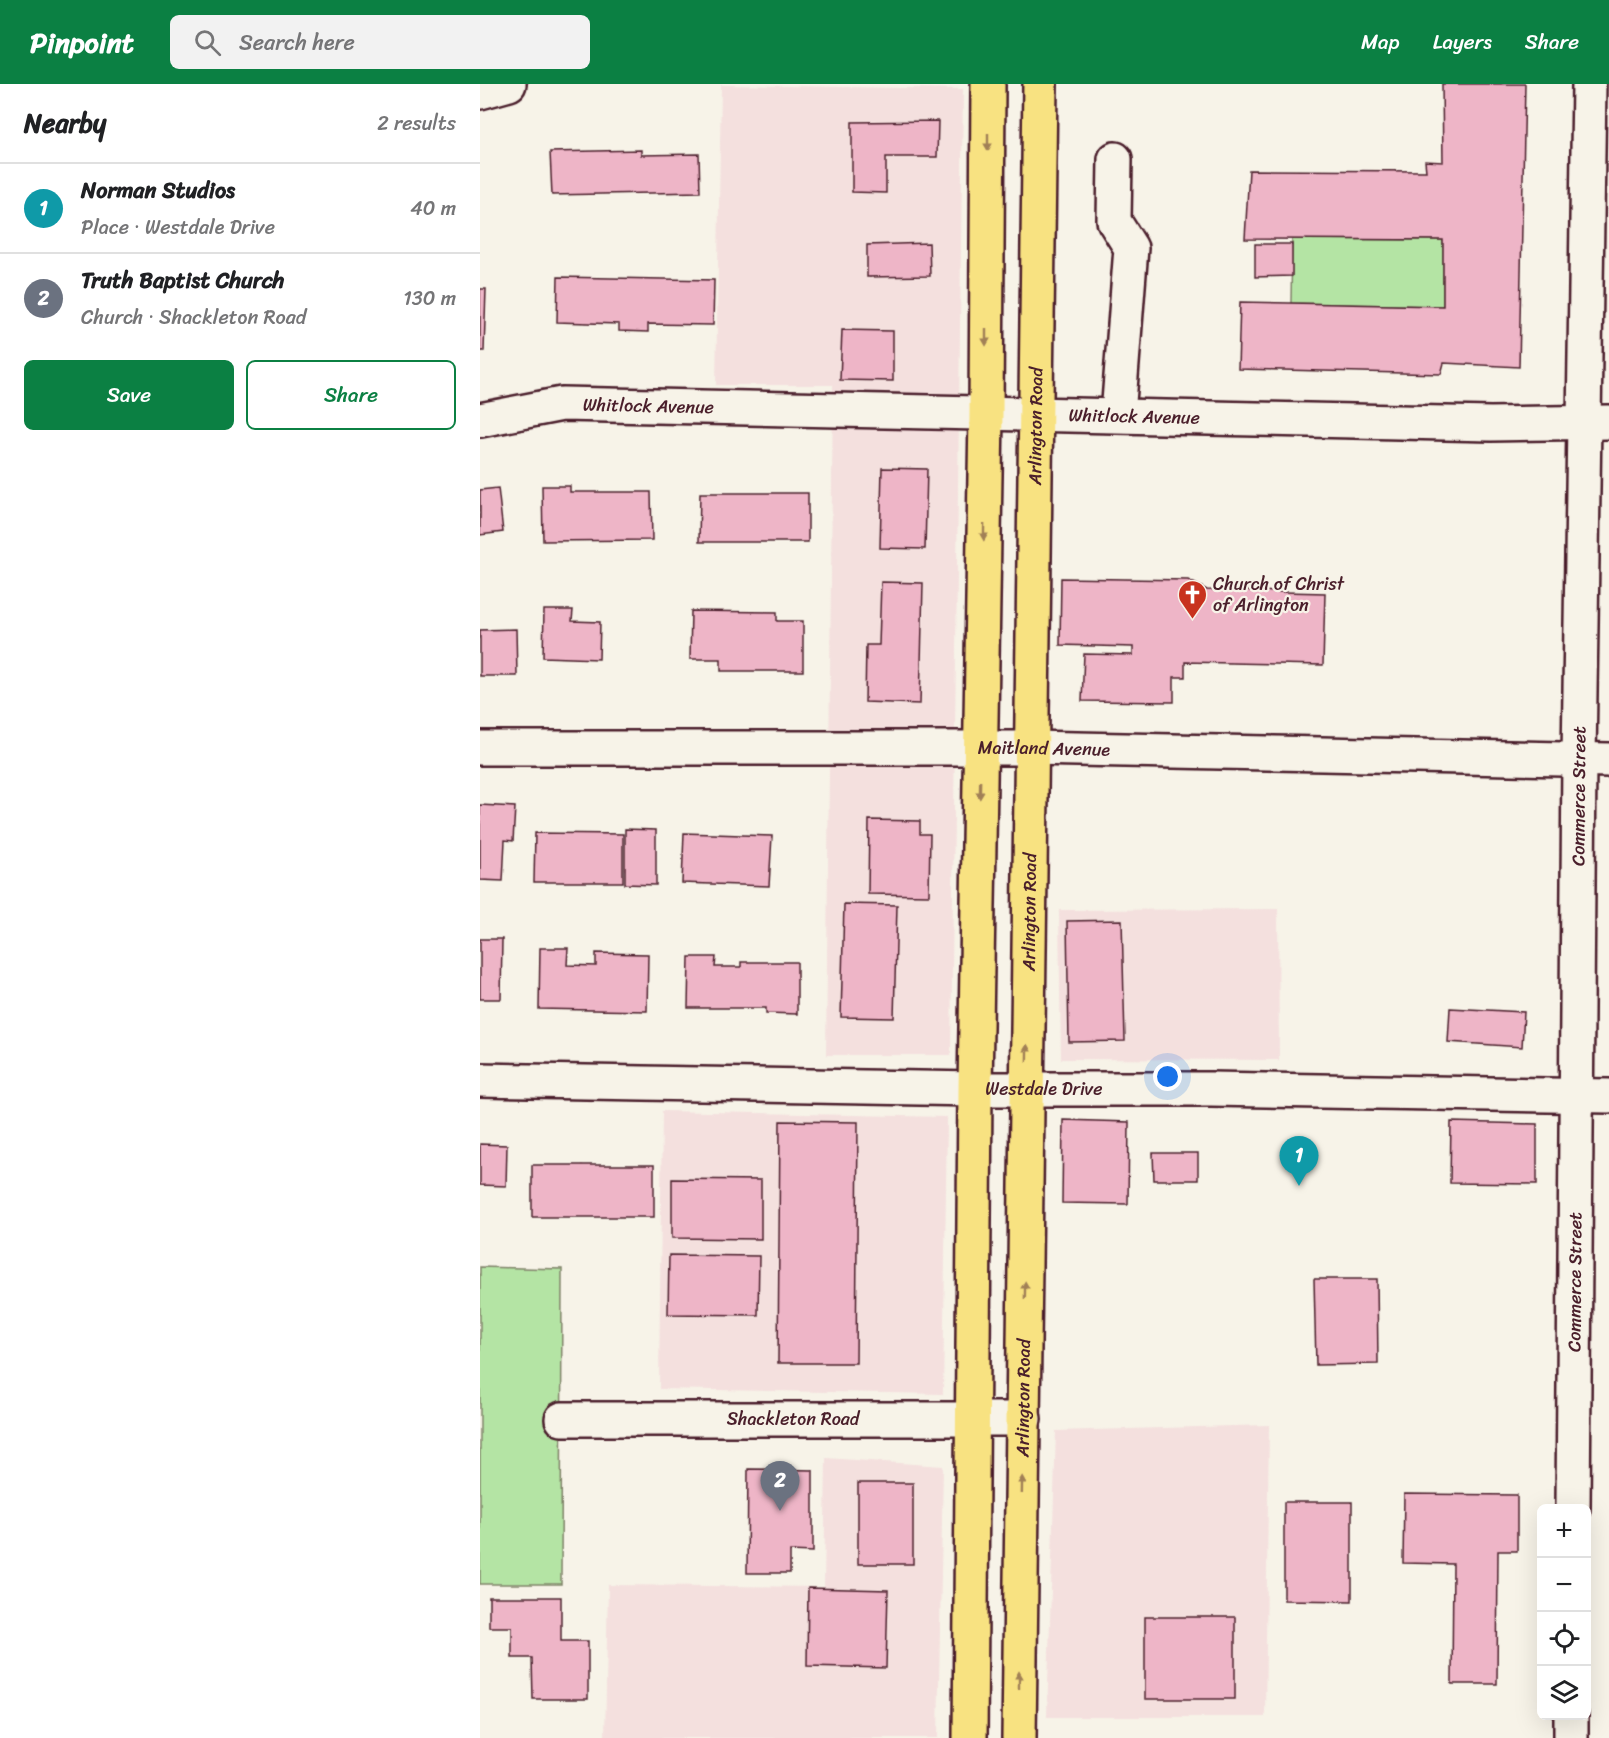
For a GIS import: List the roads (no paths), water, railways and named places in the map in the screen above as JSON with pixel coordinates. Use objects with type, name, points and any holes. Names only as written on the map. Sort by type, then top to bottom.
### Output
[{"type":"main road","points":[[970,1738],[975,1089],[986,414],[988,84]]},
{"type":"main road","name":"Arlington Road","points":[[1019,1738],[1040,84]]},
{"type":"street","points":[[480,92],[509,84]]},
{"type":"street","name":"Commerce Street","points":[[1573,1504],[1576,1096],[1594,759],[1597,422],[1596,93]]},
{"type":"street","points":[[1115,159],[1114,222],[1131,248],[1118,416]]},
{"type":"street","name":"Whitlock Avenue","points":[[480,420],[562,404],[1491,424],[1597,422]]},
{"type":"street","name":"Maitland Avenue","points":[[480,748],[1030,748],[1594,759]]},
{"type":"street","name":"Westdale Drive","points":[[480,1080],[975,1089],[1222,1089],[1609,1096]]},
{"type":"street","name":"Shackleton Road","points":[[562,1419],[1024,1419]]},
{"type":"street","points":[[1570,1738],[1571,1720]]},
{"type":"place","name":"Church of Christ of Arlington","points":[[1192,620]]},
{"type":"place","name":"Norman Studios","points":[[1299,1186]]},
{"type":"place","name":"Truth Baptist Church","points":[[780,1511]]}]
